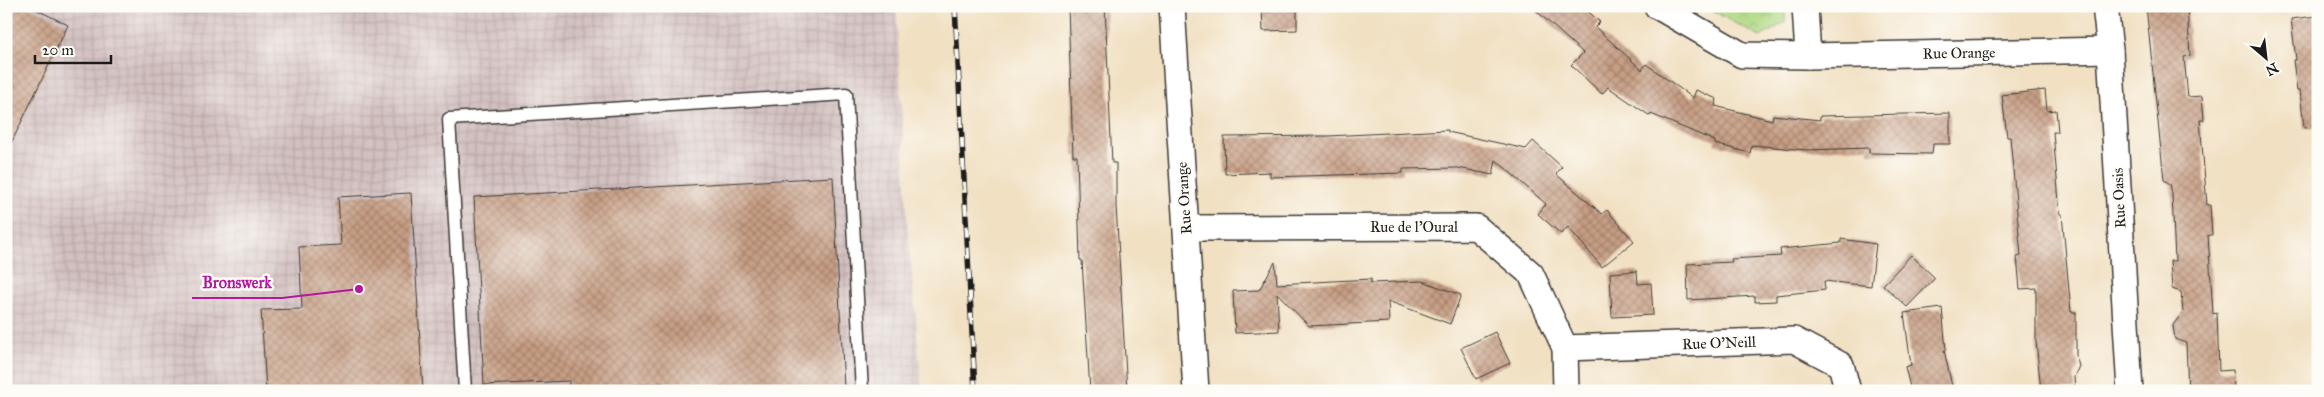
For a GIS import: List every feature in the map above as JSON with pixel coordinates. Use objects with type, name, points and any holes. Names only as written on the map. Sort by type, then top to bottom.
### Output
[{"type":"street","name":"Rue Orange","points":[[1172,6],[1196,391]]},
{"type":"street","name":"Rue Orange","points":[[1657,6],[1742,55],[1808,56],[2110,50]]},
{"type":"street","points":[[1805,6],[1808,56]]},
{"type":"street","name":"Rue Oasis","points":[[2105,6],[2110,50],[2130,391]]},
{"type":"street","name":"Rue de l'Oural","points":[[1186,228],[1476,227],[1531,274],[1565,348],[1566,391]]},
{"type":"street","name":"Rue O'Neill","points":[[1565,348],[1794,340],[1841,365],[1848,391]]},
{"type":"lane","points":[[465,391],[449,119],[846,94],[862,391]]},
{"type":"shaded area","points":[[6,6],[896,6],[908,231],[922,391],[6,391]]},
{"type":"green space","points":[[1704,6],[1785,6],[1785,22],[1760,37]]},
{"type":"building","points":[[6,6],[29,6],[68,25],[6,154]]},
{"type":"building","points":[[1068,6],[1105,6],[1112,163],[1116,163],[1116,206],[1127,391],[1090,391],[1082,260],[1080,260],[1077,156],[1073,156]]},
{"type":"building","points":[[1262,6],[1297,6],[1297,30],[1263,31]]},
{"type":"building","points":[[1531,6],[1582,6],[1600,22],[1595,27],[1642,70],[1646,64],[1693,98],[1696,90],[1717,99],[1715,106],[1772,120],[1773,115],[1820,120],[1820,116],[1950,113],[1950,144],[1933,144],[1932,154],[1869,153],[1869,148],[1806,150],[1752,145],[1750,153],[1715,144],[1715,141],[1651,114],[1650,116],[1608,87],[1602,94],[1571,65],[1583,53]]},
{"type":"building","points":[[2146,6],[2187,6],[2190,56],[2184,57],[2188,97],[2202,96],[2204,120],[2200,120],[2207,205],[2210,205],[2212,235],[2208,235],[2213,314],[2217,313],[2219,371],[2233,370],[2234,391],[2188,391],[2186,343],[2175,339],[2173,325],[2183,312],[2181,292],[2172,289],[2170,261],[2175,261],[2172,194],[2170,184],[2164,180]]},
{"type":"building","points":[[2318,16],[2318,127],[2304,128],[2300,91],[2297,91],[2293,60],[2296,60],[2291,19]]},
{"type":"building","points":[[2045,90],[2047,111],[2056,110],[2058,132],[2053,132],[2060,214],[2062,214],[2071,312],[2076,312],[2076,356],[2079,366],[2074,377],[2075,389],[2041,391],[2036,341],[2036,288],[2020,289],[2017,257],[2021,256],[2010,137],[2007,137],[2002,95]]},
{"type":"building","points":[[1448,130],[1448,132],[1526,149],[1533,141],[1562,167],[1556,174],[1602,214],[1607,210],[1634,241],[1602,267],[1568,227],[1561,234],[1538,214],[1546,204],[1496,160],[1493,175],[1458,168],[1403,169],[1403,173],[1270,177],[1270,172],[1225,174],[1224,137],[1328,136]]},
{"type":"building","points":[[833,177],[844,388],[749,391],[748,386],[663,391],[663,383],[569,389],[569,381],[484,385],[474,197]]},
{"type":"building","points":[[411,193],[423,391],[266,391],[261,310],[302,309],[299,247],[341,245],[338,197]]},
{"type":"building","points":[[1841,239],[1876,244],[1871,286],[1824,281],[1825,290],[1776,295],[1776,301],[1755,302],[1755,296],[1688,300],[1687,264],[1732,262],[1731,259],[1781,256],[1780,249],[1841,243]]},
{"type":"building","points":[[1911,255],[1935,278],[1907,307],[1883,285]]},
{"type":"building","points":[[1275,262],[1277,284],[1371,279],[1371,283],[1422,281],[1461,295],[1450,324],[1388,301],[1389,322],[1309,326],[1277,293],[1279,331],[1235,333],[1233,291],[1259,290]]},
{"type":"building","points":[[1637,271],[1638,284],[1651,283],[1653,315],[1612,317],[1610,273]]},
{"type":"building","points":[[1942,308],[1946,350],[1944,350],[1953,391],[1911,391],[1905,367],[1911,365],[1904,313]]},
{"type":"building","points":[[1495,332],[1510,363],[1476,379],[1461,348]]},
{"type":"railway","points":[[955,6],[975,391]]},
{"type":"place","name":"Bronswerk","points":[[359,289]]}]
